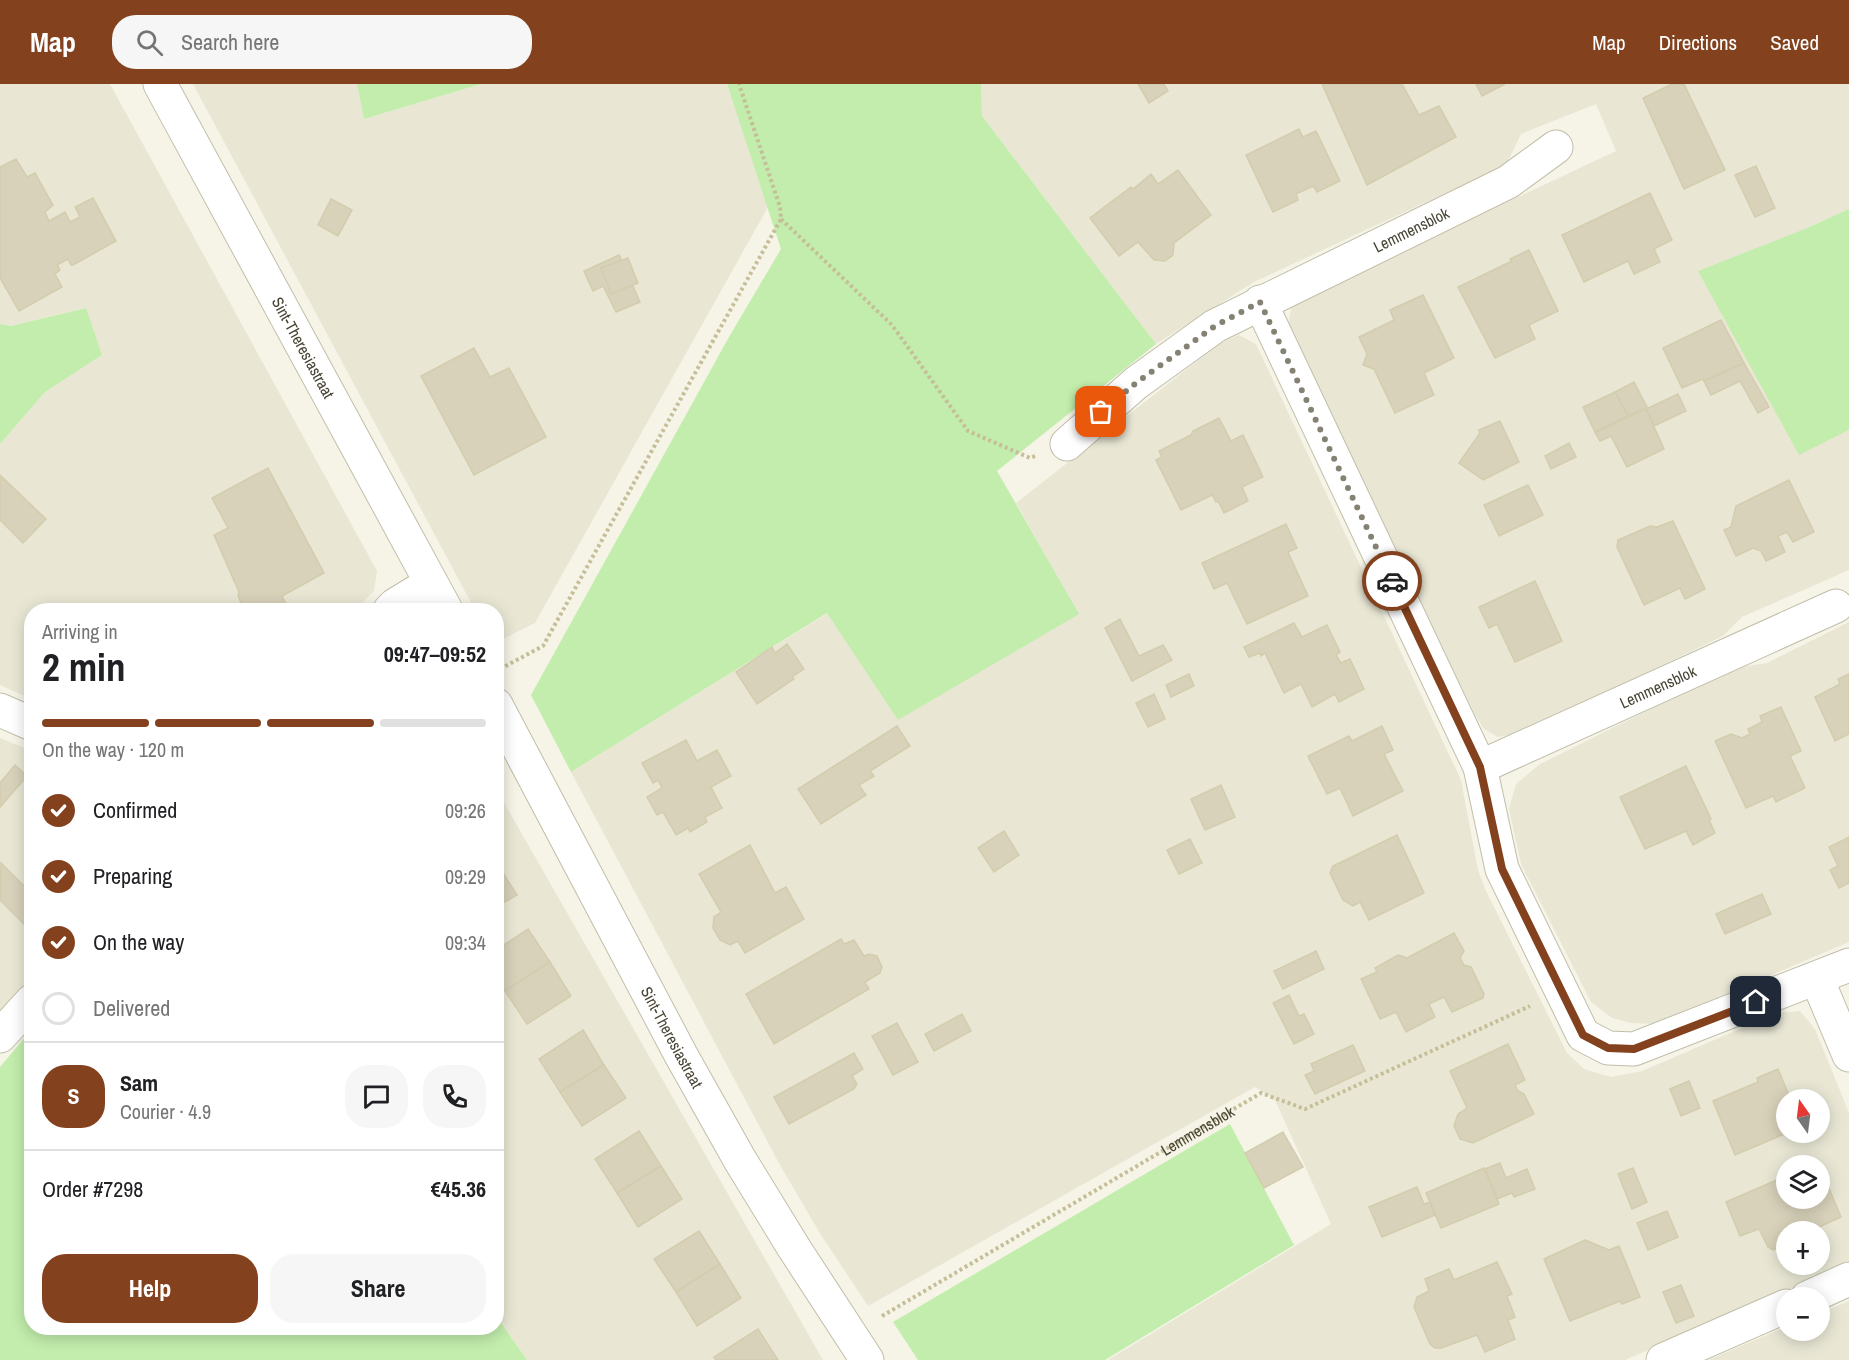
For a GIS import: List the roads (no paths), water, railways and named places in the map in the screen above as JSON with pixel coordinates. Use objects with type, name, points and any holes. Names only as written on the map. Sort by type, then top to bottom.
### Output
[{"type":"street","name":"Sint-Theresiastraat","points":[[159,84],[439,597]]},
{"type":"street","name":"Lemmensblok","points":[[1067,444],[1144,376],[1215,326],[1508,182],[1556,147]]},
{"type":"street","points":[[1260,302],[1480,767],[1502,869],[1583,1035],[1608,1048],[1634,1049],[1849,965]]},
{"type":"street","points":[[406,603],[439,597]]},
{"type":"street","name":"Lemmensblok","points":[[1480,767],[1836,606]]},
{"type":"street","points":[[0,710],[24,720]]},
{"type":"street","name":"Sint-Theresiastraat","points":[[504,720],[740,1160],[859,1347]]},
{"type":"street","points":[[1818,979],[1849,1055]]},
{"type":"street","points":[[0,1036],[24,1010]]},
{"type":"street","points":[[1830,1288],[1849,1279]]},
{"type":"street","points":[[1663,1360],[1776,1310]]}]
